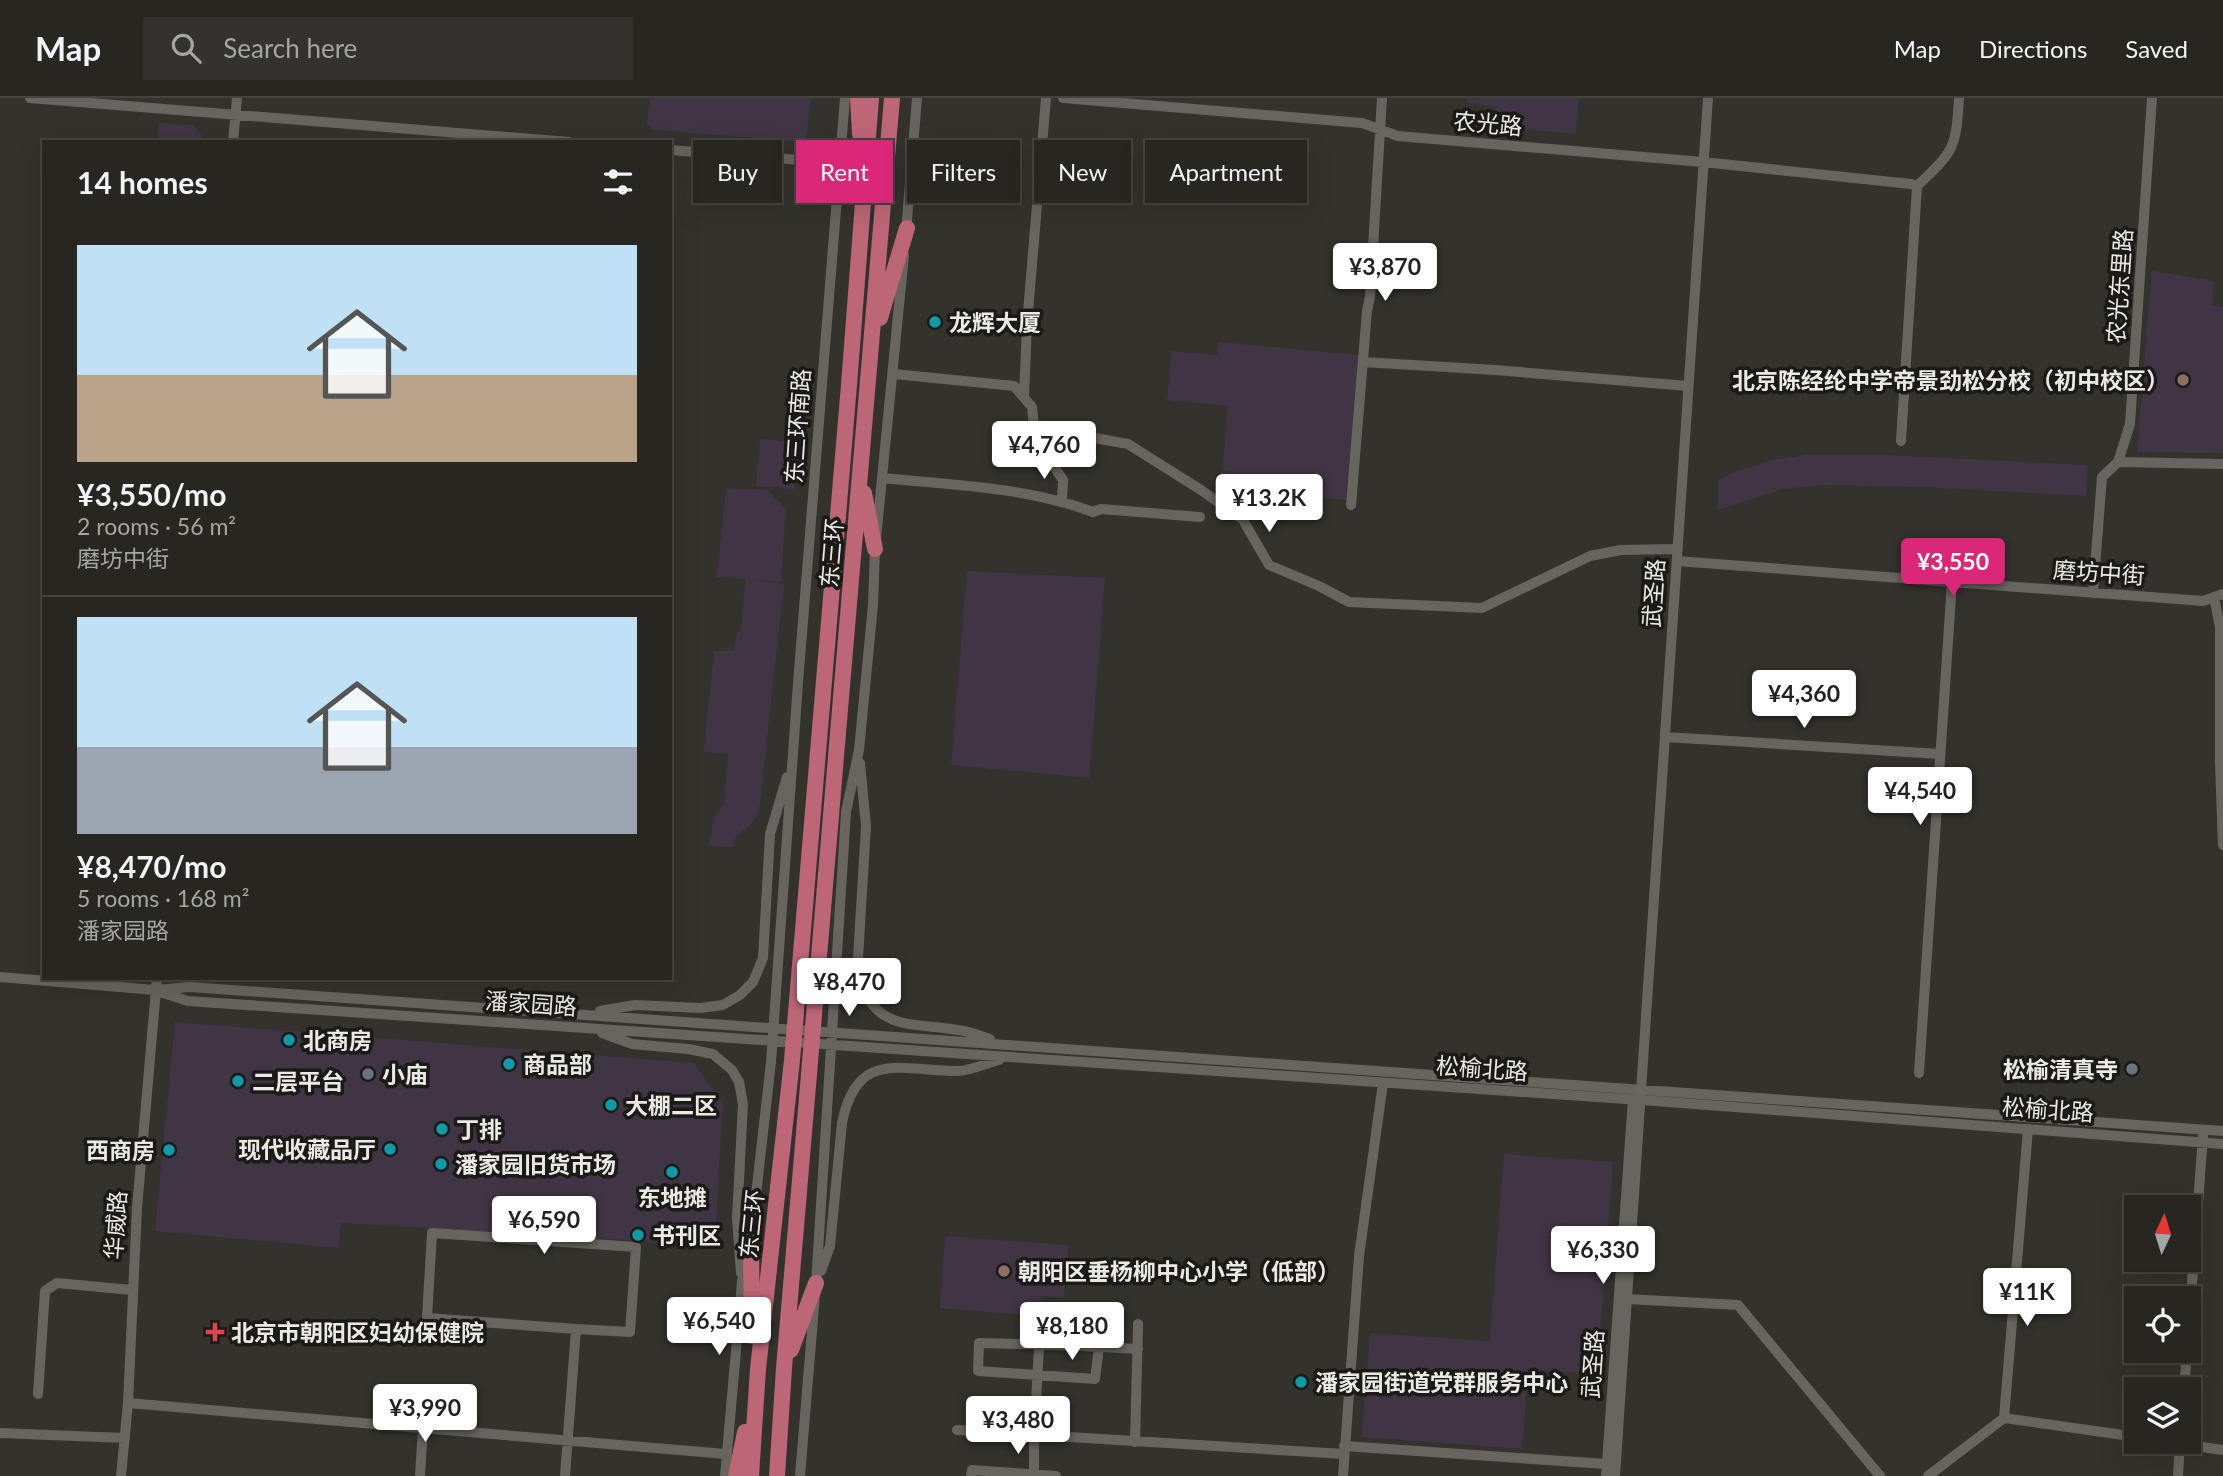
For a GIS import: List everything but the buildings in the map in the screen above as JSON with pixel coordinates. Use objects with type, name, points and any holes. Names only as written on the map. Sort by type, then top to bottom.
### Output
[{"type":"highway","points":[[858,98],[860,140]]},
{"type":"highway","name":"东三环","points":[[867,140],[871,98]]},
{"type":"highway","name":"东三环","points":[[776,1476],[892,98]]},
{"type":"highway","name":"东三环","points":[[751,1476],[758,1369],[792,1060],[862,203]]},
{"type":"highway","points":[[870,351],[906,228]]},
{"type":"highway","points":[[861,475],[875,549]]},
{"type":"highway","points":[[751,1244],[752,1350],[758,1369]]},
{"type":"highway","points":[[784,1368],[816,1283]]},
{"type":"highway","points":[[736,1476],[744,1433],[755,1404]]},
{"type":"highway","points":[[780,1433],[784,1476]]},
{"type":"street","points":[[30,98],[544,140]]},
{"type":"street","points":[[233,140],[237,98]]},
{"type":"street","name":"东三环南路","points":[[841,140],[845,98]]},
{"type":"street","points":[[800,1476],[816,1283],[846,812],[859,750],[917,98]]},
{"type":"street","points":[[1024,397],[1027,324],[1046,98]]},
{"type":"street","name":"农光路","points":[[1063,98],[1362,123],[1398,136],[1703,162],[1917,186]]},
{"type":"street","points":[[1351,505],[1370,296],[1382,98]]},
{"type":"street","name":"武圣路","points":[[1606,1476],[1665,737],[1708,98]]},
{"type":"street","points":[[1901,441],[1917,186],[1945,160],[1953,146],[1959,98]]},
{"type":"street","name":"农光东里路","points":[[2093,593],[2102,477],[2118,462],[2130,424],[2152,98]]},
{"type":"street","points":[[672,150],[796,160]]},
{"type":"street","name":"东三环南路","points":[[793,757],[836,203]]},
{"type":"street","points":[[1363,362],[1688,386]]},
{"type":"street","points":[[894,374],[1014,386],[1032,407],[1034,427],[1043,450],[1063,480],[1062,500]]},
{"type":"street","name":"磨坊中街","points":[[1034,427],[1128,444],[1200,489],[1243,520],[1269,565],[1349,602],[1482,608],[1590,556],[1621,550],[2093,593],[2203,601],[2219,595]]},
{"type":"street","points":[[2118,462],[2223,464]]},
{"type":"street","points":[[883,478],[1023,491],[1062,500],[1093,512],[1101,509],[1200,517]]},
{"type":"street","points":[[1919,1073],[1952,582]]},
{"type":"street","points":[[2219,595],[2223,845]]},
{"type":"street","points":[[1665,737],[1940,754]]},
{"type":"street","points":[[859,750],[866,826],[857,975],[863,994],[880,1014],[906,1024],[961,1030],[1006,1045]]},
{"type":"street","points":[[581,1015],[635,1005],[701,1008],[723,1005],[740,995],[753,982],[763,958],[770,834],[793,757]]},
{"type":"street","points":[[724,1476],[742,1282],[751,1244],[771,1062],[793,757]]},
{"type":"street","name":"潘家园路","points":[[0,977],[155,990],[190,987],[850,1034]]},
{"type":"street","name":"华威路","points":[[121,1476],[128,1402],[132,1290],[157,980]]},
{"type":"street","name":"潘家园路","points":[[155,990],[188,1001],[738,1038]]},
{"type":"street","points":[[590,1028],[632,1044],[713,1054],[732,1070],[739,1082],[743,1104],[737,1218],[742,1282]]},
{"type":"street","name":"松榆北路","points":[[850,1034],[2223,1144]]},
{"type":"street","name":"松榆北路","points":[[738,1038],[1384,1083],[2223,1131]]},
{"type":"street","points":[[816,1283],[830,1246],[842,1123],[853,1089],[880,1069],[900,1066],[960,1071],[1006,1058]]},
{"type":"street","points":[[1343,1476],[1359,1256],[1384,1083]]},
{"type":"street","name":"武圣路","points":[[1615,1476],[1638,1097]]},
{"type":"street","points":[[2004,1418],[2028,1129]]},
{"type":"street","points":[[2192,1286],[2204,1130]]},
{"type":"street","points":[[432,1233],[636,1247],[630,1332],[576,1329],[427,1318],[432,1233]]},
{"type":"street","points":[[38,1394],[45,1291],[57,1283],[132,1290]]},
{"type":"street","points":[[1627,1298],[1738,1305],[1881,1476]]},
{"type":"street","points":[[1135,1442],[1138,1324]]},
{"type":"street","points":[[565,1476],[576,1329]]},
{"type":"street","points":[[1034,1475],[1040,1330]]},
{"type":"street","points":[[1099,1347],[1095,1379],[978,1371],[979,1343],[1099,1347],[1138,1349]]},
{"type":"street","points":[[128,1402],[726,1454]]},
{"type":"street","points":[[1928,1476],[2004,1418],[2124,1435]]},
{"type":"street","points":[[420,1476],[424,1428]]},
{"type":"street","points":[[957,1430],[1135,1442],[1606,1464]]},
{"type":"street","points":[[0,1433],[125,1438]]},
{"type":"street","points":[[2201,1446],[2223,1450]]},
{"type":"street","points":[[2178,1476],[2179,1454]]},
{"type":"street","points":[[971,1476],[972,1470],[1056,1476]]},
{"type":"shaded area","points":[[650,98],[811,98],[806,140],[654,130],[647,124]]},
{"type":"shaded area","points":[[1467,98],[1579,98],[1576,134],[1493,127],[1495,106],[1467,103]]},
{"type":"shaded area","points":[[159,123],[194,125],[205,140],[157,140]]},
{"type":"shaded area","name":"北京陈经纶中学帝景劲松分校（初中校区）","points":[[2152,271],[2214,281],[2212,305],[2223,307],[2223,453],[2137,452]]},
{"type":"shaded area","points":[[1219,342],[1359,355],[1346,500],[1221,488],[1228,406],[1167,400],[1172,351],[1217,355]]},
{"type":"shaded area","points":[[760,439],[798,442],[794,489],[756,486]]},
{"type":"shaded area","points":[[1807,455],[1886,455],[2087,465],[2086,496],[1923,487],[1824,485],[1784,489],[1718,510],[1718,480],[1772,460]]},
{"type":"shaded area","points":[[726,488],[767,490],[786,509],[781,582],[753,580],[784,584],[759,812],[751,825],[736,836],[734,847],[709,846],[713,819],[724,804],[728,754],[704,752],[714,651],[734,651],[737,632],[741,632],[745,579],[717,577]]},
{"type":"shaded area","points":[[967,571],[1105,578],[1089,778],[951,765]]},
{"type":"shaded area","name":"潘家园旧货市场","points":[[175,1022],[694,1063],[723,1105],[714,1249],[641,1241],[341,1223],[338,1248],[155,1231]]},
{"type":"shaded area","points":[[1504,1154],[1613,1162],[1597,1374],[1528,1369],[1522,1449],[1362,1437],[1370,1333],[1490,1341]]},
{"type":"shaded area","name":"朝阳区垂杨柳中心小学（低部）","points":[[945,1236],[1068,1245],[1064,1298],[1041,1296],[1040,1316],[940,1308]]},
{"type":"place","name":"龙辉大厦","points":[[935,322]]},
{"type":"place","name":"北京陈经纶中学帝景劲松分校（初中校区）","points":[[2183,380]]},
{"type":"place","name":"北商房","points":[[289,1040]]},
{"type":"place","name":"商品部","points":[[509,1064]]},
{"type":"place","name":"松榆清真寺","points":[[2132,1069]]},
{"type":"place","name":"小庙","points":[[368,1074]]},
{"type":"place","name":"二层平台","points":[[238,1081]]},
{"type":"place","name":"大棚二区","points":[[611,1105]]},
{"type":"place","name":"丁排","points":[[442,1129]]},
{"type":"place","name":"现代收藏品厅","points":[[390,1149]]},
{"type":"place","name":"西商房","points":[[169,1150]]},
{"type":"place","name":"潘家园旧货市场","points":[[441,1164]]},
{"type":"place","name":"东地摊","points":[[672,1172]]},
{"type":"place","name":"书刊区","points":[[638,1235]]},
{"type":"place","name":"朝阳区垂杨柳中心小学（低部）","points":[[1004,1271]]},
{"type":"place","name":"北京市朝阳区妇幼保健院","points":[[215,1332]]},
{"type":"place","name":"潘家园街道党群服务中心","points":[[1301,1382]]}]
